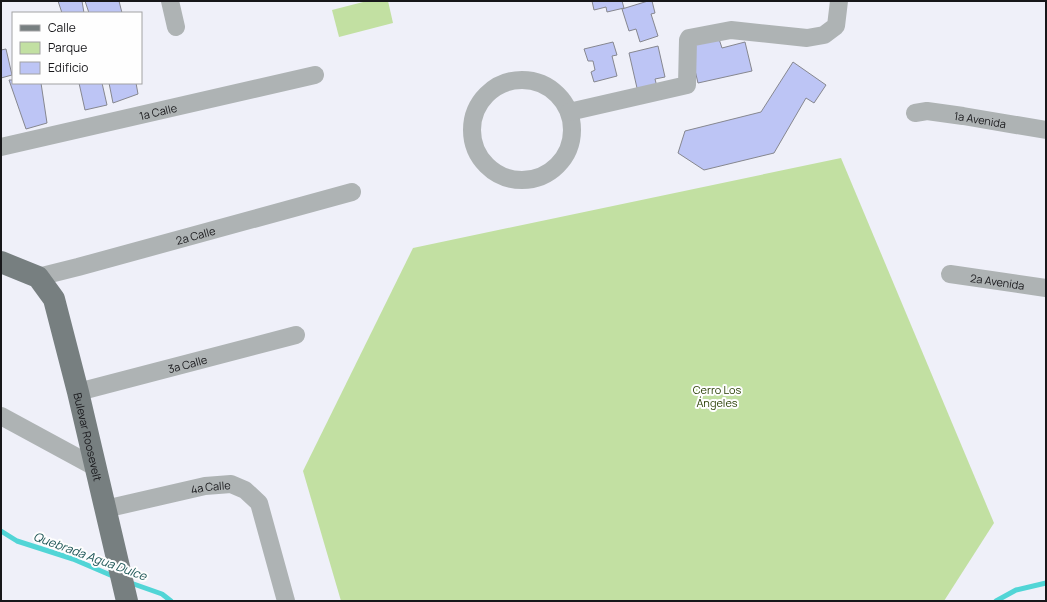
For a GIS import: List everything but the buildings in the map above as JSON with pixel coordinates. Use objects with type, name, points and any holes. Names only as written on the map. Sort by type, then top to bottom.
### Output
[{"type":"main road","points":[[1,262],[38,277]]},
{"type":"main road","name":"Bulevar Roosevelt","points":[[38,277],[54,299],[78,392],[126,595]]},
{"type":"street","points":[[170,1],[176,27]]},
{"type":"street","points":[[569,112],[687,85],[688,39],[690,38],[731,30],[807,38],[824,35],[836,26],[839,1]]},
{"type":"street","name":"1a Calle","points":[[1,147],[315,75]]},
{"type":"street","points":[[518,80],[534,81],[548,87],[561,98],[569,112],[572,129],[570,146],[562,161],[549,173],[533,180],[516,181],[499,175],[485,165],[476,150],[472,135],[472,119],[478,104],[489,92],[502,83],[518,80]]},
{"type":"street","name":"1a Avenida","points":[[915,113],[927,111],[1046,130]]},
{"type":"street","name":"2a Calle","points":[[38,277],[352,192]]},
{"type":"street","name":"2a Avenida","points":[[950,274],[1046,288]]},
{"type":"street","name":"3a Calle","points":[[78,392],[296,335]]},
{"type":"street","points":[[1,416],[95,467]]},
{"type":"street","name":"4a Calle","points":[[105,509],[206,486],[231,484],[245,490],[259,503],[286,601]]},
{"type":"green space","points":[[367,1],[388,1],[393,23],[339,37],[332,10]]},
{"type":"green space","name":"Cerro Los Ángeles","points":[[841,158],[994,523],[944,601],[341,601],[303,471],[413,248]]},
{"type":"waterway","name":"Quebrada Agua Dulce","points":[[1,531],[17,541],[73,559],[115,577]]},
{"type":"waterway","name":"Quebrada Agua Dulce","points":[[128,582],[162,594],[171,601]]},
{"type":"waterway","name":"Quebrada Agua Dulce","points":[[996,601],[1016,590],[1046,583]]}]
